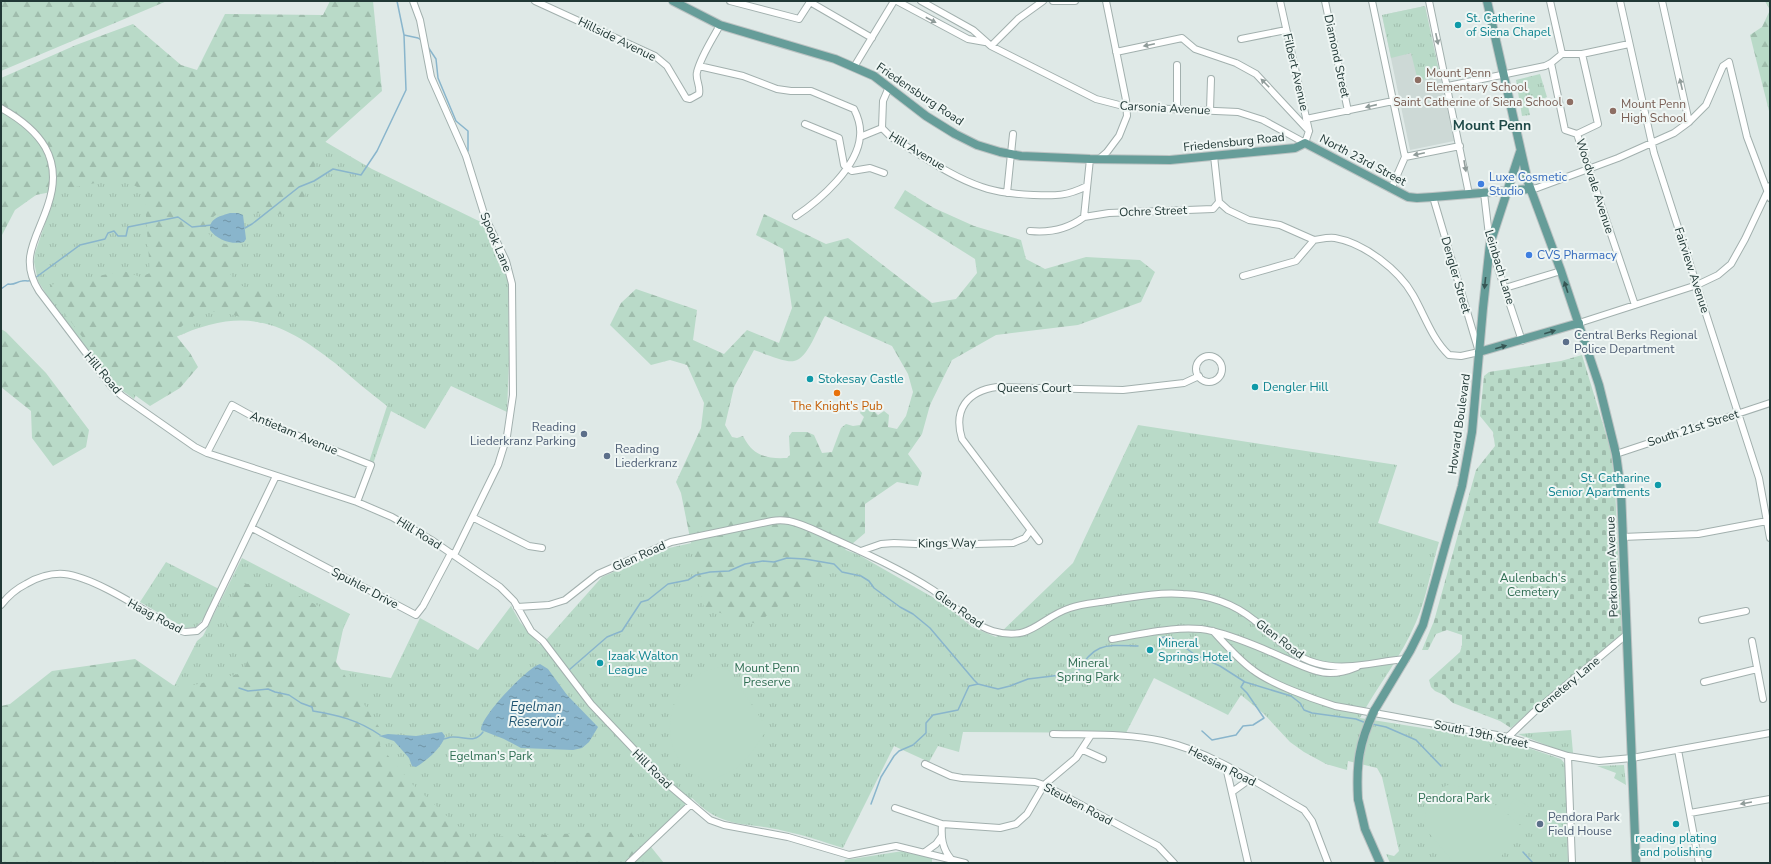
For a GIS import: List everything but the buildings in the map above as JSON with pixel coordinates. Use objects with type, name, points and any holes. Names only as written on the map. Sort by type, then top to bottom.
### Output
[{"type":"main road","name":"Friedensburg Road","points":[[672,1],[720,25],[854,67],[874,76],[926,116],[960,136],[986,148],[1012,154],[1095,159],[1170,160],[1295,148],[1305,143]]},
{"type":"main road","name":"Perkiomen Avenue","points":[[1487,1],[1502,75],[1530,189],[1579,323],[1599,385],[1616,454],[1620,491],[1636,863]]},
{"type":"main road","name":"North 23rd Street","points":[[1305,143],[1408,197],[1434,197],[1530,189]]},
{"type":"main road","name":"Howard Boulevard","points":[[1380,863],[1365,829],[1358,799],[1358,756],[1366,726],[1406,658],[1423,625],[1462,486],[1470,448],[1490,244],[1520,152]]},
{"type":"main road","points":[[1479,352],[1522,341],[1579,323]]},
{"type":"street","name":"Spook Lane","points":[[412,1],[420,20],[431,77],[466,156],[485,217],[506,260],[512,284],[513,395],[507,436],[498,465],[474,518],[452,554]]},
{"type":"street","name":"Hillside Avenue","points":[[535,1],[655,56],[667,66],[686,98],[690,99],[699,94],[700,90],[696,74],[699,66]]},
{"type":"street","points":[[730,1],[799,19],[810,2],[872,38]]},
{"type":"street","points":[[854,67],[894,1]]},
{"type":"street","name":"Carsonia Avenue","points":[[897,1],[968,39],[985,42]]},
{"type":"street","name":"Carsonia Avenue","points":[[921,1],[973,30],[991,46],[1079,92],[1111,104],[1127,107],[1238,112],[1256,117],[1305,143]]},
{"type":"street","points":[[991,46],[1018,20],[1043,1]]},
{"type":"street","points":[[1053,1],[1075,1]]},
{"type":"street","points":[[1084,217],[1087,186],[1095,159],[1108,152],[1119,136],[1127,116],[1127,107],[1106,1]]},
{"type":"street","name":"Filbert Avenue","points":[[1280,1],[1309,131]]},
{"type":"street","name":"Diamond Street","points":[[1325,1],[1348,111]]},
{"type":"street","points":[[1372,1],[1405,157],[1391,189]]},
{"type":"street","points":[[1429,1],[1448,86],[1469,194]]},
{"type":"street","points":[[1550,1],[1562,54]]},
{"type":"street","name":"Fairview Avenue","points":[[1620,1],[1651,144],[1759,478],[1770,538]]},
{"type":"street","points":[[1662,1],[1689,122]]},
{"type":"street","points":[[720,25],[699,66],[743,76],[783,90],[811,91],[850,106],[857,116],[860,137],[857,150],[848,168],[818,199],[796,216]]},
{"type":"street","points":[[1241,39],[1286,30]]},
{"type":"street","points":[[1116,52],[1182,38],[1195,49],[1236,62],[1256,74],[1309,131],[1305,143]]},
{"type":"street","points":[[1448,86],[1552,63],[1562,54],[1582,54],[1629,44]]},
{"type":"street","name":"Woodvale Avenue","points":[[1582,54],[1598,124],[1577,134],[1635,305]]},
{"type":"street","points":[[1530,189],[1537,188],[1589,169],[1674,133],[1689,122],[1706,105],[1723,66],[1730,62],[1747,137],[1768,188],[1770,198]]},
{"type":"street","points":[[1552,63],[1565,130],[1577,134]]},
{"type":"street","points":[[1177,65],[1177,110]]},
{"type":"street","points":[[1210,110],[1211,79]]},
{"type":"street","points":[[882,128],[883,101],[889,87]]},
{"type":"street","points":[[1306,119],[1393,101]]},
{"type":"street","name":"Hill Road","points":[[1,108],[15,116],[39,137],[47,148],[52,163],[53,179],[51,194],[30,252],[30,266],[36,286],[111,386],[122,396],[195,448],[207,454],[357,502],[404,523],[500,587],[518,607],[531,631],[543,641],[591,704],[633,751],[690,805],[710,820],[719,824],[788,836],[849,855],[896,846],[926,852],[964,863]]},
{"type":"street","points":[[805,124],[839,138],[844,165],[852,171],[875,168],[884,173]]},
{"type":"street","name":"Hill Avenue","points":[[860,137],[882,128],[891,137],[966,180],[984,188],[1007,193],[1065,196],[1087,186]]},
{"type":"street","points":[[1007,193],[1013,134]]},
{"type":"street","points":[[1405,157],[1460,146]]},
{"type":"street","points":[[1214,156],[1219,202],[1228,210],[1250,220],[1284,227],[1314,240],[1336,238],[1361,248],[1377,257],[1394,270],[1406,284],[1435,337],[1449,355],[1461,356],[1479,352]]},
{"type":"street","points":[[1579,323],[1697,285],[1718,275],[1731,264],[1746,239],[1768,188]]},
{"type":"street","name":"Leinbach Lane","points":[[1484,193],[1490,244],[1522,341]]},
{"type":"street","name":"Dengler Street","points":[[1434,197],[1479,352]]},
{"type":"street","name":"Ochre Street","points":[[1030,231],[1039,232],[1063,228],[1084,217],[1109,213],[1213,209],[1219,202]]},
{"type":"street","points":[[1243,276],[1296,261],[1314,240]]},
{"type":"street","points":[[1505,288],[1561,271]]},
{"type":"street","name":"Queens Court","points":[[1214,357],[1220,363],[1221,371],[1217,378],[1210,382],[1199,376],[1196,369],[1202,358],[1214,357]]},
{"type":"street","name":"Queens Court","points":[[1039,541],[962,439],[959,429],[959,419],[965,403],[970,396],[979,391],[997,387],[1124,390],[1139,389],[1184,383],[1199,376]]},
{"type":"street","name":"South 21st Street","points":[[1616,454],[1770,403]]},
{"type":"street","name":"Antietam Avenue","points":[[207,454],[232,405],[261,421],[371,466],[357,502]]},
{"type":"street","name":"Haag Road","points":[[1,605],[11,594],[35,579],[49,574],[64,574],[94,583],[178,630],[185,632],[197,631],[208,618],[276,476]]},
{"type":"street","points":[[474,518],[529,546],[542,548]]},
{"type":"street","name":"Glen Road","points":[[518,607],[549,605],[565,600],[598,574],[671,542],[772,521],[787,520],[795,522],[861,551],[933,590],[975,623],[999,632],[1012,634],[1025,632],[1038,627],[1054,615],[1072,607],[1152,594],[1183,594],[1208,597],[1239,609],[1303,658],[1316,663],[1335,667],[1362,665],[1378,661],[1406,658]]},
{"type":"street","points":[[1622,538],[1698,534],[1767,521]]},
{"type":"street","name":"Spuhler Drive","points":[[252,528],[416,615],[423,606],[452,554]]},
{"type":"street","name":"Kings Way","points":[[861,551],[881,544],[894,543],[938,545],[1013,542],[1025,538],[1030,531]]},
{"type":"street","points":[[1702,620],[1746,611]]},
{"type":"street","points":[[1112,639],[1168,631],[1200,629],[1213,631],[1264,650],[1315,672],[1334,674],[1362,665]]},
{"type":"street","name":"South 19th Street","points":[[1213,631],[1254,671],[1316,700],[1336,706],[1508,737],[1568,756],[1599,762],[1632,758],[1770,733]]},
{"type":"street","name":"Cemetery Lane","points":[[1508,737],[1534,712],[1626,635]]},
{"type":"street","points":[[1752,641],[1763,699]]},
{"type":"street","points":[[1704,682],[1757,669]]},
{"type":"street","name":"Hessian Road","points":[[1053,734],[1130,736],[1160,740],[1192,750],[1250,779],[1304,810],[1312,821],[1328,863]]},
{"type":"street","points":[[895,808],[942,824],[1000,828],[1016,824],[1027,814],[1044,784],[1076,758],[1083,750],[1091,735]]},
{"type":"street","points":[[1083,750],[1103,759]]},
{"type":"street","points":[[1678,750],[1699,863]]},
{"type":"street","points":[[1568,756],[1572,863]]},
{"type":"street","name":"Steuben Road","points":[[925,764],[951,776],[1035,782],[1044,784],[1158,846],[1174,863]]},
{"type":"street","points":[[1226,767],[1248,863]]},
{"type":"street","points":[[1232,792],[1250,779]]},
{"type":"street","points":[[1690,813],[1770,799]]},
{"type":"street","points":[[630,863],[690,805]]},
{"type":"street","points":[[942,824],[941,837],[946,853],[951,859]]},
{"type":"street","points":[[926,852],[936,844],[941,837]]},
{"type":"shaded area","name":"Mount Penn Elementary School","points":[[1425,6],[1454,141],[1410,150],[1382,15]]},
{"type":"green space","points":[[1,1],[167,1],[1,71]]},
{"type":"green space","points":[[330,1],[373,1],[382,91],[323,144],[298,214],[268,214],[227,210],[216,215],[208,223],[207,227],[211,237],[217,241],[224,244],[238,246],[241,258],[228,271],[238,285],[276,295],[286,311],[261,323],[219,311],[195,315],[174,333],[190,353],[198,367],[180,388],[150,406],[114,380],[52,296],[50,285],[124,271],[140,277],[150,273],[145,203],[141,189],[120,178],[36,195],[15,210],[1,237],[1,78],[76,45],[133,24],[181,65],[197,70],[225,14],[323,15]]},
{"type":"green space","points":[[1765,1],[1770,1],[1770,10]]},
{"type":"green space","points":[[1425,6],[1440,76],[1418,81],[1411,53],[1391,58],[1382,15]]},
{"type":"green space","points":[[1770,10],[1770,115],[1750,35],[1762,27]]},
{"type":"green space","points":[[1540,74],[1547,97],[1528,106],[1530,115],[1522,116],[1516,80]]},
{"type":"green space","points":[[269,109],[372,169],[485,224],[501,253],[508,275],[509,361],[507,412],[451,386],[425,429],[391,411],[373,464],[369,462],[387,406],[335,363],[306,342],[277,327],[245,321],[228,321],[209,325],[163,343],[134,399],[116,386],[51,302],[38,281],[34,262],[35,253],[49,212],[56,185]]},
{"type":"green space","points":[[905,190],[934,208],[974,226],[1021,240],[1026,259],[1045,269],[1086,257],[1140,260],[1155,272],[1141,302],[1078,325],[996,335],[952,360],[930,405],[922,434],[908,454],[922,473],[918,486],[897,482],[865,504],[865,533],[757,624],[704,608],[681,493],[676,482],[701,428],[704,403],[687,365],[670,360],[651,365],[610,325],[621,303],[636,289],[697,310],[693,340],[724,354],[747,330],[779,343],[792,308],[783,249],[756,235],[764,214],[826,244],[848,238],[932,303],[956,299],[977,273],[975,259],[894,208]],"holes":[[[825,316],[892,346],[908,374],[913,392],[906,416],[897,429],[888,427],[889,415],[884,411],[878,415],[868,405],[862,409],[860,413],[864,417],[860,425],[853,426],[846,424],[841,428],[832,452],[822,453],[814,435],[807,432],[792,432],[789,436],[790,455],[787,458],[773,458],[766,457],[756,452],[751,448],[743,436],[737,438],[732,437],[725,425],[734,387],[754,350],[786,361],[794,361],[799,359],[808,349]]]},
{"type":"green space","points":[[1,329],[6,332],[46,373],[89,430],[86,447],[53,466],[32,438],[31,411],[1,387]]},
{"type":"green space","name":"Aulenbach's Cemetery","points":[[1582,355],[1611,451],[1615,487],[1622,634],[1511,728],[1500,721],[1453,703],[1431,687],[1429,680],[1460,652],[1462,635],[1447,630],[1436,634],[1428,650],[1422,650],[1434,621],[1476,470],[1495,446],[1493,432],[1480,416],[1484,376],[1489,372],[1561,361]]},
{"type":"green space","name":"Mount Penn Preserve","points":[[1138,425],[1397,465],[1378,523],[1439,542],[1426,593],[1416,622],[1397,659],[1360,718],[1511,742],[1561,759],[1565,764],[1568,863],[1390,863],[1386,854],[1394,856],[1399,851],[1382,777],[1377,768],[1348,761],[1347,770],[1326,764],[1304,752],[1290,742],[1264,714],[1241,695],[1228,715],[1154,678],[1126,733],[963,732],[959,752],[938,746],[929,762],[894,746],[843,848],[770,828],[724,820],[703,808],[692,798],[647,842],[664,863],[1,863],[1,746],[165,704],[197,641],[203,636],[242,558],[350,614],[326,667],[391,678],[420,618],[478,650],[511,606],[520,622],[539,644],[546,640],[602,577],[669,548],[778,524],[859,555],[934,598],[972,627],[996,637],[1073,563]]},
{"type":"green space","points":[[166,562],[219,589],[205,617],[196,627],[185,628],[140,602]]},
{"type":"green space","points":[[240,583],[286,589],[345,620],[336,662],[381,730],[380,746],[412,784],[471,838],[630,831],[652,863],[1,863],[1,706],[10,704],[52,671],[135,659],[173,685],[182,688],[242,673],[250,655],[230,640],[224,615]]},
{"type":"green space","points":[[721,667],[728,669],[763,722],[766,731],[752,752],[736,769],[707,782],[686,768],[677,756],[672,742],[670,728],[671,714],[676,700],[684,688],[694,678],[706,671]]},
{"type":"green space","points":[[1571,730],[1573,753],[1561,751],[1518,734]]},
{"type":"green space","points":[[1624,765],[1626,785],[1614,778],[1616,773],[1597,766]]},
{"type":"green space","name":"Pendora Park","points":[[1450,784],[1482,796],[1501,809],[1526,831],[1494,863],[1454,863],[1424,827],[1427,806],[1431,796]]},
{"type":"green space","points":[[1515,798],[1531,808],[1524,819],[1508,808]]},
{"type":"green space","points":[[903,851],[932,858],[932,863],[844,863],[845,860]]},
{"type":"water","points":[[230,213],[238,213],[243,215],[246,239],[244,242],[235,243],[225,241],[217,237],[210,230],[211,223],[216,218]]},
{"type":"water","name":"Egelman Reservoir","points":[[540,664],[548,669],[567,695],[598,727],[589,742],[582,748],[573,750],[521,748],[504,739],[481,730],[488,715],[496,704],[516,683],[534,667]]},
{"type":"water","points":[[442,732],[445,736],[441,745],[429,758],[416,767],[412,766],[409,758],[394,741],[379,736],[388,734],[416,736]]},
{"type":"waterway","points":[[397,1],[404,35],[421,40]]},
{"type":"waterway","points":[[245,228],[299,187],[314,181],[333,169],[361,175],[377,151],[406,90],[404,35]]},
{"type":"waterway","points":[[428,47],[436,59],[438,78],[456,121],[468,131],[468,151]]},
{"type":"waterway","points":[[35,278],[80,245],[105,239],[108,233],[114,231],[118,236],[126,236],[128,227],[178,217],[192,227],[212,225]]},
{"type":"waterway","points":[[1,289],[8,284],[32,280]]},
{"type":"waterway","points":[[569,670],[607,637],[622,631],[641,602],[648,600],[668,584],[688,580],[696,575],[710,572],[729,571],[745,564],[763,561],[774,562],[787,558],[805,559],[834,564],[842,572],[861,576],[869,581],[874,588],[900,607],[913,614],[930,628],[978,684],[998,689],[1028,679],[1077,673],[1083,663],[1095,651],[1117,645],[1138,646]]},
{"type":"waterway","points":[[1159,638],[1172,638],[1194,654],[1220,666],[1245,682],[1291,696],[1300,703],[1304,710],[1312,713],[1356,719],[1366,723]]},
{"type":"waterway","points":[[1202,731],[1212,740],[1236,735],[1243,726],[1253,725],[1264,718],[1247,693],[1241,687],[1244,682]]},
{"type":"waterway","points":[[871,804],[881,777],[894,756],[899,751],[913,745],[926,733],[926,723],[933,715],[958,710],[969,686],[978,684]]},
{"type":"waterway","points":[[239,688],[248,691],[268,689],[289,695],[301,703],[312,707],[313,711],[348,719],[364,725],[380,735]]},
{"type":"waterway","points":[[1372,724],[1386,727],[1416,740],[1441,766]]},
{"type":"waterway","points":[[443,739],[452,737],[473,739],[480,736],[483,732]]},
{"type":"waterway","points":[[1523,852],[1533,863]]},
{"type":"place","name":"St. Catherine of Siena Chapel","points":[[1458,25]]},
{"type":"place","name":"Mount Penn Elementary School","points":[[1418,80]]},
{"type":"place","name":"Saint Catherine of Siena School","points":[[1570,102]]},
{"type":"place","name":"Mount Penn High School","points":[[1613,111]]},
{"type":"place","name":"Luxe Cosmetic Studio","points":[[1481,184]]},
{"type":"place","name":"CVS Pharmacy","points":[[1529,255]]},
{"type":"place","name":"Central Berks Regional Police Department","points":[[1566,342]]},
{"type":"place","name":"Stokesay Castle","points":[[810,379]]},
{"type":"place","name":"Dengler Hill","points":[[1255,387]]},
{"type":"place","name":"The Knight's Pub","points":[[837,393]]},
{"type":"place","name":"Reading Liederkranz Parking","points":[[584,434]]},
{"type":"place","name":"Reading Liederkranz","points":[[607,456]]},
{"type":"place","name":"St. Catharine Senior Apartments","points":[[1658,485]]},
{"type":"place","name":"Mineral Springs Hotel","points":[[1150,650]]},
{"type":"place","name":"Izaak Walton League","points":[[600,663]]},
{"type":"place","name":"Pendora Park Field House","points":[[1540,824]]},
{"type":"place","name":"reading plating and polishing","points":[[1676,824]]},
{"type":"district","name":"Mount Penn","points":[[1492,125]]},
{"type":"park label","name":"Mineral Spring Park","points":[[1088,670]]},
{"type":"park label","name":"Egelman's Park","points":[[491,756]]}]
